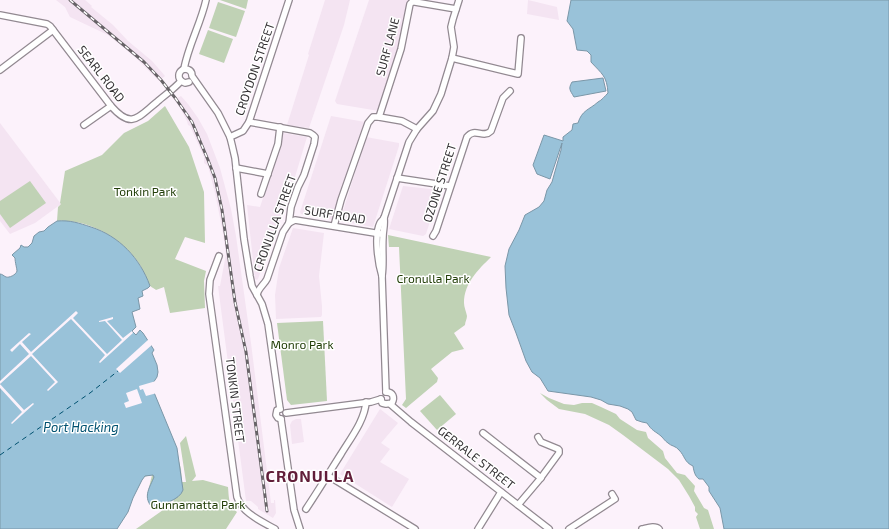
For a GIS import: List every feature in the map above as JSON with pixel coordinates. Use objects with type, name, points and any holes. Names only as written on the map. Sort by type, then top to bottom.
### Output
[{"type":"street","points":[[184,69],[192,73],[191,79],[185,83],[180,79],[180,71],[184,69],[186,58],[202,17],[206,0]]},
{"type":"street","name":"CROYDON STREET","points":[[230,137],[243,131],[249,122],[289,0]]},
{"type":"street","points":[[386,392],[382,276],[378,261],[380,223],[384,218],[409,142],[417,129],[436,106],[452,58],[454,48],[451,27],[459,0]]},
{"type":"street","name":"SURF LANE","points":[[379,117],[401,49],[410,4],[415,2],[456,9]]},
{"type":"street","name":"SEARL ROAD","points":[[0,15],[47,24],[121,117],[134,119],[141,116],[181,81]]},
{"type":"street","points":[[0,70],[53,30]]},
{"type":"street","points":[[452,58],[518,74],[521,38]]},
{"type":"street","points":[[191,79],[200,87],[218,113],[230,137],[236,168],[250,276],[252,286],[262,304],[268,324],[280,409]]},
{"type":"street","name":"OZONE STREET","points":[[433,236],[436,231],[467,137],[473,132],[485,134],[491,130],[503,98],[510,91]]},
{"type":"street","points":[[84,126],[111,106]]},
{"type":"street","points":[[334,226],[341,200],[368,122],[371,118],[379,117],[402,122],[417,129]]},
{"type":"street","points":[[249,122],[280,127],[278,144],[261,194]]},
{"type":"street","name":"CRONULLA STREET","points":[[257,295],[259,288],[267,279],[283,232],[289,222],[291,207],[304,175],[315,137],[310,133],[280,127]]},
{"type":"street","points":[[236,168],[268,174]]},
{"type":"street","points":[[397,178],[450,186]]},
{"type":"street","name":"SURF ROAD","points":[[289,222],[295,220],[380,234]]},
{"type":"street","name":"TONKIN STREET","points":[[219,256],[210,280],[209,294],[237,497],[238,501],[245,510],[275,529]]},
{"type":"street","points":[[381,399],[382,394],[386,392]]},
{"type":"street","points":[[381,399],[384,404],[390,404],[393,401],[393,397],[390,392],[386,392]]},
{"type":"street","points":[[286,413],[381,399]]},
{"type":"street","points":[[306,510],[363,417],[366,402]]},
{"type":"street","name":"GERRALE STREET","points":[[390,404],[549,529]]},
{"type":"street","points":[[280,409],[283,409],[286,413]]},
{"type":"street","points":[[280,409],[277,410],[276,415],[281,419],[294,510],[300,529]]},
{"type":"street","points":[[281,419],[285,417],[286,413]]},
{"type":"street","points":[[483,433],[541,478]]},
{"type":"street","points":[[518,505],[541,478],[559,452],[556,448],[542,442],[538,437]]},
{"type":"street","points":[[327,476],[416,529]]},
{"type":"street","points":[[478,529],[501,492]]},
{"type":"street","points":[[569,529],[615,499],[612,494]]},
{"type":"street","points":[[642,529],[655,526],[659,529]]},
{"type":"shaded area","points":[[56,0],[85,0],[92,6],[91,7],[113,25],[128,41],[152,61],[165,76],[159,81],[134,56],[108,35],[70,17],[65,7]]},
{"type":"shaded area","points":[[325,0],[350,0],[344,25],[309,128],[287,125],[309,55],[308,54]]},
{"type":"shaded area","points":[[369,0],[408,0],[400,40],[379,111],[337,104],[335,101]]},
{"type":"shaded area","points":[[528,0],[557,7],[559,20],[527,14]]},
{"type":"shaded area","points":[[181,96],[198,118],[207,134],[220,168],[231,209],[251,343],[271,503],[274,503],[275,500],[276,513],[273,518],[258,509],[258,507],[251,501],[246,501],[218,286],[220,286],[226,254],[223,233],[208,166],[204,163],[204,157],[190,126],[174,100]]},
{"type":"shaded area","points":[[331,116],[365,122],[333,220],[301,214],[300,212]]},
{"type":"shaded area","points":[[0,123],[61,204],[35,223],[10,234],[0,221]]},
{"type":"shaded area","points":[[283,133],[307,137],[295,177],[257,280],[255,279],[247,205],[260,207],[281,144]]},
{"type":"shaded area","points":[[366,137],[399,143],[373,227],[340,221]]},
{"type":"shaded area","points":[[403,186],[440,190],[426,234],[423,236],[389,229]]},
{"type":"shaded area","points":[[293,228],[324,233],[319,276],[322,306],[321,317],[276,319],[275,295],[279,268]]},
{"type":"shaded area","points":[[380,409],[398,423],[381,443],[390,449],[380,462],[409,479],[392,507],[340,474]]},
{"type":"shaded area","points":[[301,419],[304,442],[292,444],[290,425],[292,421]]},
{"type":"green space","points":[[220,0],[248,0],[246,9]]},
{"type":"green space","points":[[218,2],[245,11],[236,37],[209,28]]},
{"type":"green space","points":[[208,30],[233,39],[224,63],[199,54]]},
{"type":"green space","name":"Tonkin Park","points":[[165,106],[189,147],[204,192],[205,243],[185,237],[175,259],[206,271],[204,281],[205,308],[170,313],[164,287],[156,290],[150,286],[139,264],[131,253],[122,245],[102,231],[92,227],[69,221],[57,221],[58,207],[61,204],[65,171],[102,155],[124,133],[148,121]]},
{"type":"green space","points":[[30,181],[46,203],[10,228],[0,214],[0,201]]},
{"type":"green space","name":"Cronulla Park","points":[[388,235],[491,257],[473,277],[466,289],[464,306],[467,316],[465,325],[454,333],[464,349],[452,352],[431,369],[438,378],[437,382],[406,408],[402,405],[406,399],[399,247],[389,247]]},
{"type":"green space","name":"Monro Park","points":[[323,321],[327,401],[291,405],[287,400],[277,323]]},
{"type":"green space","points":[[540,393],[564,404],[574,405],[592,403],[616,414],[620,419],[637,430],[646,432],[648,438],[663,451],[665,458],[677,473],[685,475],[695,486],[694,491],[704,508],[708,510],[714,529],[700,529],[696,517],[698,514],[695,511],[695,507],[679,480],[668,469],[609,425],[585,414],[559,409]]},
{"type":"green space","points":[[440,395],[456,414],[437,430],[420,411]]},
{"type":"green space","name":"Gunnamatta Park","points":[[138,414],[173,439],[181,469],[182,482],[186,482],[180,443],[186,436],[196,476],[192,481],[203,480],[228,487],[230,504],[237,512],[226,529],[136,529],[173,503],[174,499],[150,505],[147,496],[152,475],[143,477],[138,488]]},
{"type":"water","points":[[571,0],[889,0],[889,529],[724,529],[720,508],[709,491],[709,487],[703,479],[699,479],[697,477],[693,466],[686,461],[681,452],[669,444],[647,423],[636,420],[632,412],[620,406],[608,404],[591,397],[548,391],[540,378],[532,372],[526,361],[509,315],[505,266],[509,249],[525,215],[539,207],[544,201],[547,190],[552,182],[562,143],[550,179],[537,174],[533,165],[544,135],[563,141],[563,137],[572,130],[573,124],[578,123],[584,113],[608,93],[605,79],[591,62],[591,55],[587,51],[577,50],[573,29],[567,21]]},
{"type":"water","points":[[603,78],[606,91],[574,97],[570,88],[572,82]]},
{"type":"water","name":"Port Hacking","points":[[57,221],[78,223],[111,236],[134,257],[146,276],[150,286],[142,291],[143,296],[138,298],[140,309],[132,312],[136,327],[132,331],[136,335],[140,330],[154,350],[152,353],[158,372],[153,383],[153,390],[177,448],[183,490],[178,497],[164,504],[151,506],[147,495],[154,477],[153,475],[145,476],[133,498],[128,512],[117,529],[0,529],[0,274],[7,277],[15,274],[17,271],[15,258],[12,255],[20,248],[21,245],[28,247],[32,243],[34,236],[39,232],[44,231]]},
{"type":"pier","points":[[76,311],[78,313],[73,318],[107,354],[122,340],[105,321],[99,321],[113,317],[113,319],[107,321],[123,338],[132,331],[133,333],[100,363],[99,362],[105,355],[71,319],[32,354],[58,382],[48,391],[47,390],[55,382],[31,356],[0,384],[0,381],[29,354],[20,344],[12,352],[10,350],[29,333],[31,334],[22,342],[31,352]]},
{"type":"pier","points":[[149,339],[153,344],[120,373],[116,369]]},
{"type":"pier","points":[[156,381],[154,385],[157,393],[146,396],[143,389],[140,390],[139,386]]},
{"type":"pier","points":[[0,384],[24,410],[33,403],[34,404],[12,424],[11,423],[22,412],[0,388]]},
{"type":"pier","points":[[137,389],[142,403],[126,408],[124,403],[129,401],[126,393]]},
{"type":"ferry route","points":[[0,455],[90,393],[118,371]]},
{"type":"railway","points":[[70,0],[144,62],[161,80],[192,122],[215,178],[222,210],[235,302],[246,352],[267,511]]},
{"type":"district","name":"CRONULLA","points":[[310,476]]}]
